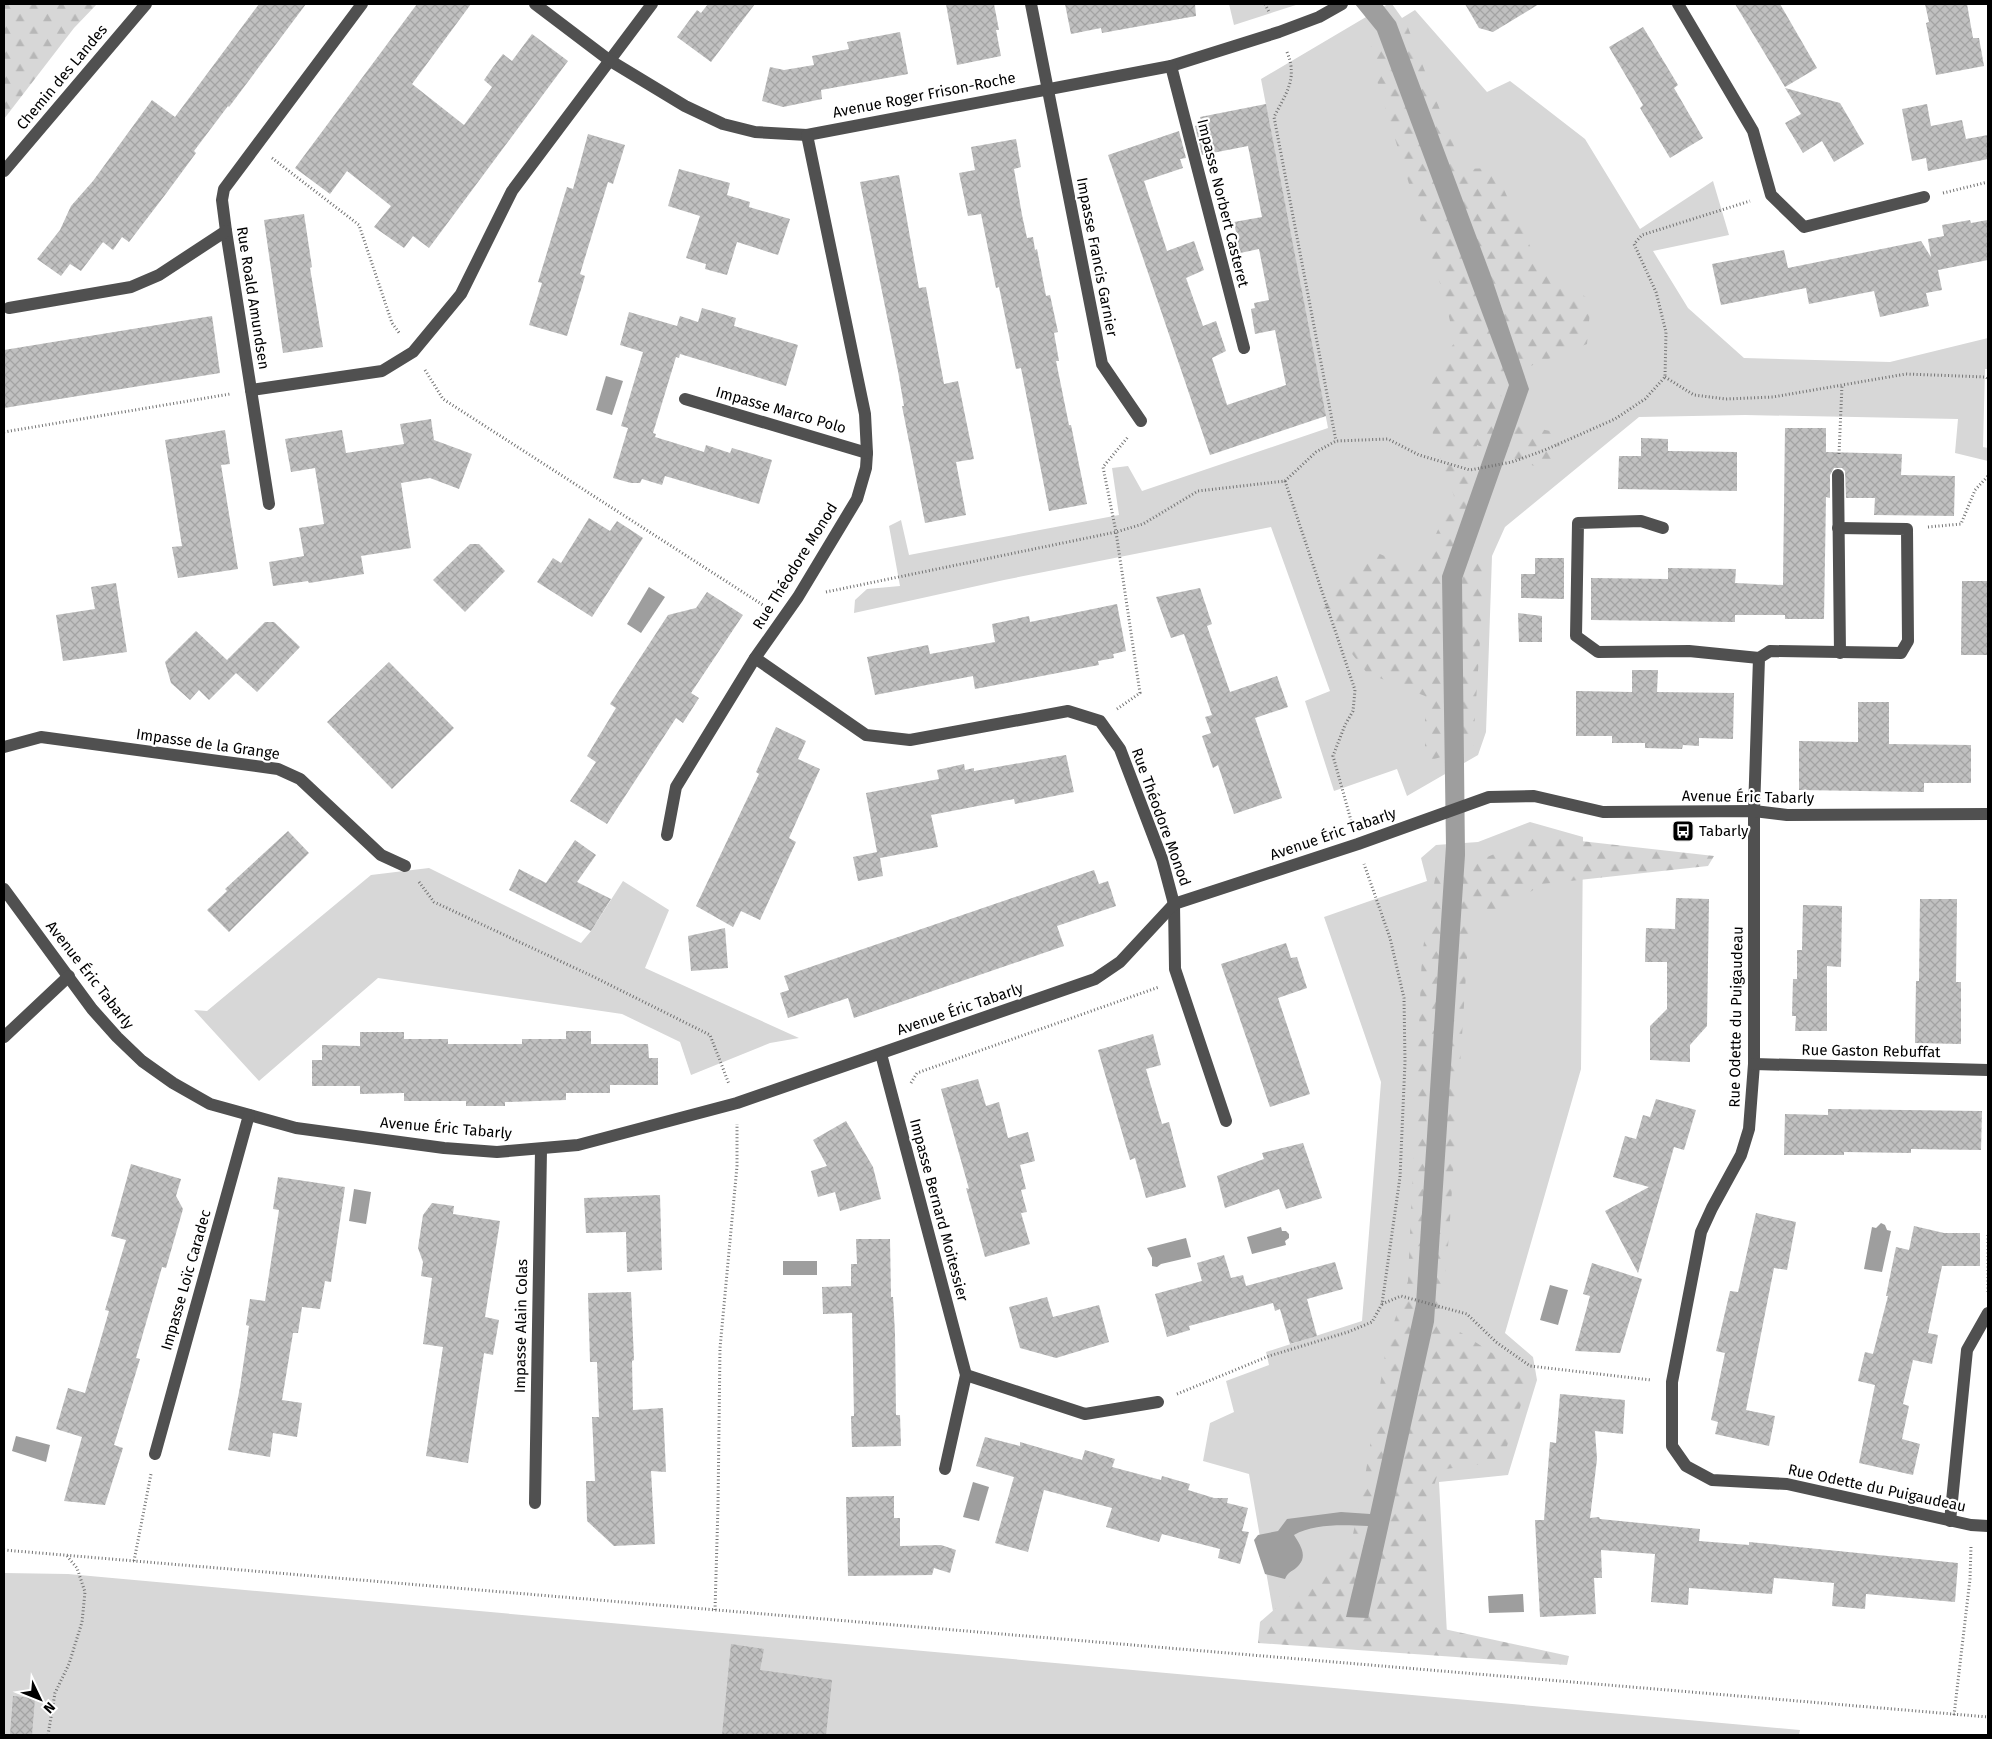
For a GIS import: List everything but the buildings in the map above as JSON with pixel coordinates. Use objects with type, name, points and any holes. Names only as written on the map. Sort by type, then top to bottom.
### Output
[{"type":"street","name":"Chemin des Landes","points":[[4,171],[146,4]]},
{"type":"street","name":"Rue Roald Amundsen","points":[[362,4],[224,189],[222,200],[226,232],[251,390],[382,371],[413,352],[461,294],[512,192],[652,4]]},
{"type":"street","name":"Avenue Roger Frison-Roche","points":[[536,4],[609,60],[685,106],[723,124],[755,132],[807,135],[1171,66],[1278,32],[1318,17],[1342,4]]},
{"type":"street","name":"Impasse Francis Garnier","points":[[1032,4],[1102,364],[1141,421]]},
{"type":"street","points":[[1678,4],[1753,131],[1771,195],[1804,227],[1924,197]]},
{"type":"street","name":"Impasse Norbert Casteret","points":[[1171,66],[1244,348]]},
{"type":"street","name":"Rue Théodore Monod","points":[[667,835],[676,787],[755,658],[798,598],[857,499],[866,468],[865,414],[807,135]]},
{"type":"street","points":[[8,308],[131,287],[159,275],[226,232]]},
{"type":"street","points":[[251,390],[269,504]]},
{"type":"street","name":"Impasse Marco Polo","points":[[685,399],[867,453]]},
{"type":"street","points":[[1838,475],[1840,653]]},
{"type":"street","points":[[1663,528],[1641,521],[1578,522],[1576,636],[1598,652],[1689,651],[1759,658],[1770,651],[1901,653],[1908,641],[1907,529],[1838,528]]},
{"type":"street","points":[[755,658],[866,736],[910,740],[1068,712],[1100,721]]},
{"type":"street","name":"Rue Odette du Puigaudeau","points":[[1759,658],[1754,811],[1754,1064],[1749,1129],[1741,1155],[1701,1232],[1672,1382],[1672,1446],[1686,1466],[1712,1480],[1787,1484],[1971,1525],[1988,1526]]},
{"type":"street","name":"Rue Théodore Monod","points":[[1100,721],[1120,749],[1162,859],[1174,904],[1175,969],[1226,1121]]},
{"type":"street","name":"Impasse de la Grange","points":[[4,747],[41,737],[278,769],[300,779],[381,855],[405,866]]},
{"type":"street","name":"Avenue Éric Tabarly","points":[[4,889],[92,1008],[117,1037],[142,1061],[173,1083],[210,1104],[296,1128],[444,1148],[497,1152],[541,1150],[578,1145],[737,1103],[1095,979],[1120,962],[1174,904],[1358,844],[1489,797],[1534,796],[1603,812],[1754,811],[1787,814],[1988,814]]},
{"type":"street","points":[[4,1037],[69,976]]},
{"type":"street","name":"Impasse Bernard Moitessier","points":[[881,1054],[966,1375],[945,1469]]},
{"type":"street","name":"Rue Gaston Rebuffat","points":[[1754,1064],[1988,1070]]},
{"type":"street","name":"Impasse Loïc Caradec","points":[[155,1454],[249,1115]]},
{"type":"street","name":"Impasse Alain Colas","points":[[535,1503],[541,1150]]},
{"type":"street","points":[[1950,1520],[1967,1350],[1988,1313]]},
{"type":"street","points":[[966,1375],[1085,1414],[1158,1402]]},
{"type":"path","points":[[1265,4],[1291,61],[1292,84],[1274,117],[1336,440]]},
{"type":"path","points":[[256,146],[359,225],[392,322],[443,399],[784,618]]},
{"type":"path","points":[[1924,197],[1988,182]]},
{"type":"path","points":[[798,598],[1116,532],[1143,524],[1198,492],[1285,481],[1316,452],[1336,440],[1388,439],[1419,455],[1472,470],[1507,463],[1545,450],[1615,419],[1645,399],[1665,377],[1666,332],[1656,292],[1634,244],[1642,235],[1771,195]]},
{"type":"path","points":[[1665,377],[1694,395],[1726,399],[1773,397],[1906,374],[1986,377],[1988,379]]},
{"type":"path","points":[[1838,475],[1842,385]]},
{"type":"path","points":[[4,432],[251,390]]},
{"type":"path","points":[[1100,721],[1140,693],[1116,532],[1103,467],[1141,421]]},
{"type":"path","points":[[1907,529],[1961,524],[1976,490],[1988,476]]},
{"type":"path","points":[[1158,1402],[1270,1356],[1348,1332],[1372,1322],[1382,1304],[1400,1178],[1405,1062],[1404,998],[1390,938],[1358,844],[1333,756],[1345,725],[1353,711],[1356,690],[1285,481]]},
{"type":"path","points":[[405,866],[434,902],[592,976],[710,1035],[737,1103],[737,1166],[720,1348],[715,1610]]},
{"type":"path","points":[[895,1110],[917,1073],[1163,986],[1175,969]]},
{"type":"path","points":[[1988,1235],[1988,1313]]},
{"type":"path","points":[[1382,1304],[1401,1296],[1467,1314],[1496,1342],[1530,1366],[1672,1382]]},
{"type":"path","points":[[134,1561],[155,1454]]},
{"type":"path","points":[[1954,1715],[1970,1579],[1971,1525]]},
{"type":"path","points":[[4,1550],[1988,1718]]},
{"type":"path","points":[[48,1735],[55,1693],[69,1664],[82,1622],[85,1592],[77,1568],[67,1556]]},
{"type":"green space","points":[[4,4],[97,4],[74,28],[4,119]]},
{"type":"green space","points":[[1229,4],[1299,4],[1234,25]]},
{"type":"green space","points":[[1388,4],[1392,4],[1402,18],[1415,10],[1487,92],[1510,81],[1585,139],[1640,229],[1713,181],[1729,235],[1653,251],[1688,308],[1744,358],[1890,362],[1988,338],[1988,369],[1985,369],[1983,447],[1988,448],[1988,461],[1955,453],[1958,419],[1745,415],[1639,417],[1505,527],[1492,556],[1486,732],[1478,755],[1407,796],[1397,769],[1334,791],[1305,701],[1330,691],[1271,527],[1004,580],[854,613],[855,600],[867,589],[900,586],[889,526],[901,520],[909,555],[1119,515],[1112,468],[1128,466],[1142,491],[1328,428],[1261,79]]},
{"type":"green space","points":[[1407,25],[1463,169],[1494,168],[1541,270],[1591,300],[1587,344],[1497,379],[1508,422],[1550,431],[1564,453],[1548,471],[1477,445],[1464,532],[1485,564],[1473,747],[1425,762],[1425,696],[1367,673],[1320,613],[1370,550],[1419,570],[1454,496],[1433,438],[1429,378],[1455,342],[1444,296],[1367,49]]},
{"type":"green space","points":[[1530,822],[1583,837],[1581,1069],[1505,1333],[1533,1357],[1537,1380],[1508,1475],[1439,1482],[1447,1634],[1278,1640],[1249,1474],[1203,1461],[1210,1423],[1234,1412],[1226,1381],[1269,1365],[1266,1352],[1362,1321],[1381,1082],[1324,917],[1427,881],[1421,858],[1436,845],[1478,842]]},
{"type":"green space","points":[[1536,836],[1714,856],[1708,866],[1542,884],[1502,911],[1470,913],[1449,1235],[1441,1323],[1460,1332],[1530,1378],[1502,1461],[1439,1470],[1426,1511],[1430,1626],[1569,1656],[1567,1665],[1258,1643],[1260,1622],[1351,1543],[1363,1489],[1387,1343],[1408,1281],[1422,954],[1436,873],[1485,858]]},
{"type":"green space","points":[[429,868],[581,943],[591,931],[623,881],[669,910],[645,968],[799,1038],[770,1043],[691,1075],[680,1042],[622,1014],[378,978],[259,1081],[194,1010],[207,1011],[371,875]]},
{"type":"green space","points":[[4,1573],[68,1574],[1800,1730],[1799,1735],[4,1735]]},
{"type":"shaded area","points":[[1355,4],[1382,4],[1396,22],[1490,273],[1529,389],[1462,579],[1465,855],[1434,1322],[1368,1618],[1346,1617],[1368,1526],[1340,1525],[1311,1528],[1294,1535],[1302,1549],[1303,1557],[1299,1565],[1285,1579],[1265,1574],[1254,1540],[1258,1535],[1278,1531],[1287,1519],[1341,1512],[1370,1514],[1416,1304],[1446,846],[1442,576],[1509,385],[1377,31]]},
{"type":"shaded area","points":[[606,376],[623,381],[612,415],[596,410]]},
{"type":"shaded area","points":[[649,587],[665,597],[641,633],[627,624]]},
{"type":"shaded area","points":[[354,1189],[371,1192],[366,1224],[349,1221]]},
{"type":"shaded area","points":[[1881,1223],[1885,1225],[1887,1230],[1891,1231],[1882,1272],[1864,1269],[1872,1227],[1876,1228]]},
{"type":"shaded area","points":[[1281,1227],[1282,1231],[1286,1231],[1289,1234],[1289,1238],[1285,1241],[1286,1245],[1252,1254],[1247,1237]]},
{"type":"shaded area","points":[[1186,1238],[1191,1257],[1161,1264],[1157,1267],[1152,1266],[1152,1258],[1147,1248]]},
{"type":"shaded area","points":[[783,1261],[817,1261],[817,1275],[783,1275]]},
{"type":"shaded area","points":[[1550,1285],[1568,1290],[1558,1325],[1540,1320]]},
{"type":"shaded area","points":[[16,1436],[50,1445],[46,1462],[12,1451]]},
{"type":"shaded area","points":[[973,1482],[989,1487],[979,1521],[963,1517]]},
{"type":"shaded area","points":[[1523,1594],[1524,1612],[1489,1613],[1488,1596]]},
{"type":"place","name":"Tabarly","points":[[1683,831]]}]
